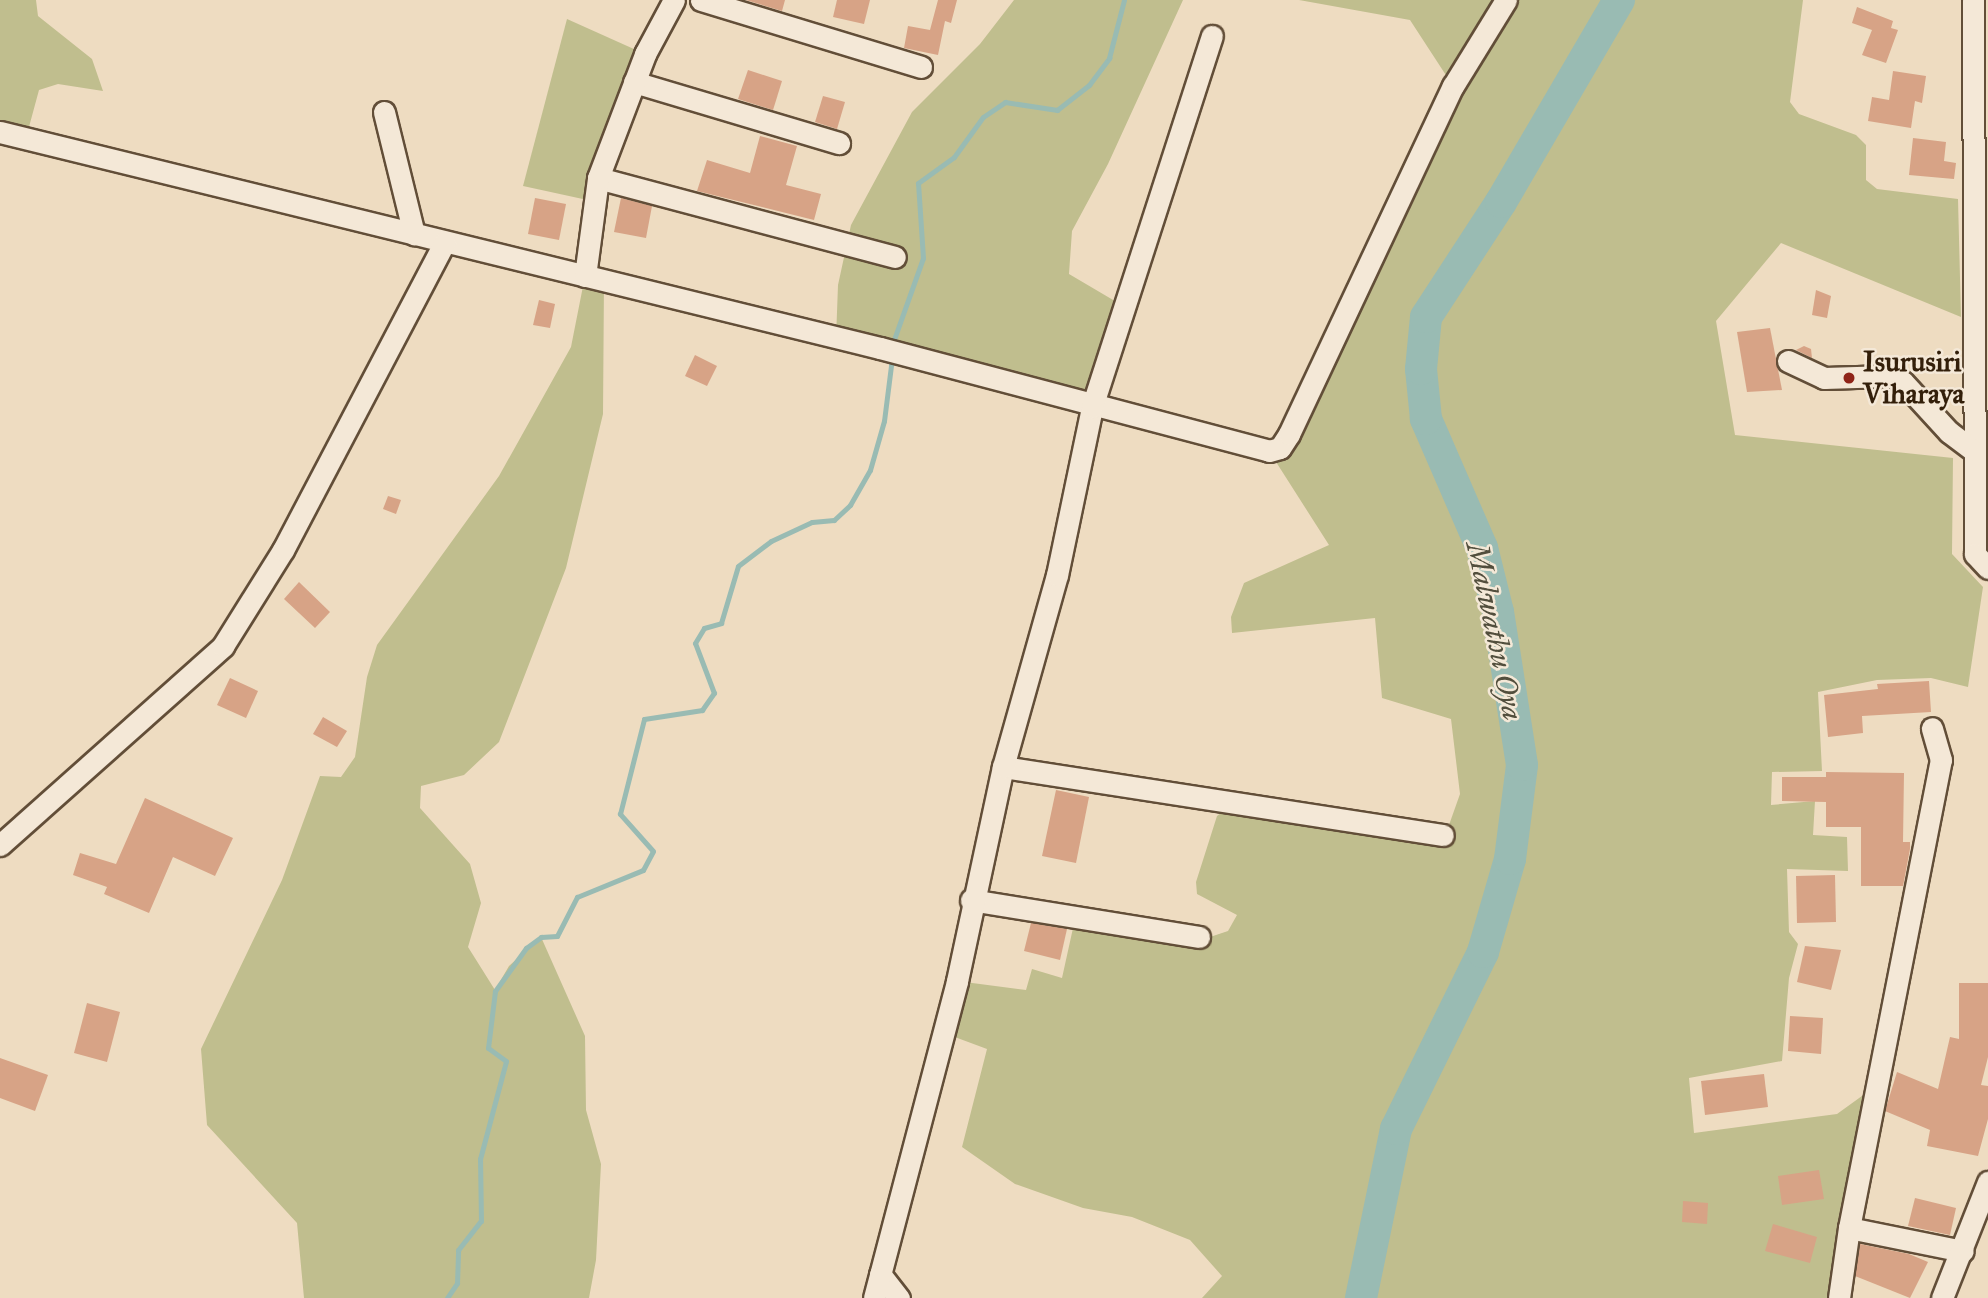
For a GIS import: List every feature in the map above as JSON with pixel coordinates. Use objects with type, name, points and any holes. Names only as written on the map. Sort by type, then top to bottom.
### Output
[{"type":"street","points":[[585,276],[598,178],[634,82],[674,0]]},
{"type":"street","points":[[701,0],[921,67]]},
{"type":"street","points":[[0,132],[880,348],[1092,407],[1269,451],[1280,448],[1453,86],[1506,0]]},
{"type":"street","points":[[1973,0],[1980,156],[1973,450],[1975,554],[1988,568]]},
{"type":"street","points":[[874,1298],[957,981],[971,900],[1003,767],[1058,575],[1092,407],[1212,36]]},
{"type":"street","points":[[634,82],[839,143]]},
{"type":"street","points":[[384,111],[414,234]]},
{"type":"street","points":[[598,178],[895,257]]},
{"type":"street","points":[[0,845],[223,646],[283,550],[445,242]]},
{"type":"street","points":[[1788,361],[1824,379],[1889,376],[1903,382],[1949,432],[1973,450]]},
{"type":"street","points":[[1839,1298],[1849,1228],[1941,760],[1932,728]]},
{"type":"street","points":[[1003,767],[1443,835]]},
{"type":"street","points":[[971,900],[1199,937]]},
{"type":"street","points":[[1942,1298],[1964,1251],[1988,1182]]},
{"type":"street","points":[[1849,1228],[1964,1251]]},
{"type":"street","points":[[880,1274],[900,1298]]},
{"type":"shaded area","points":[[0,0],[36,0],[38,16],[92,59],[103,91],[58,84],[39,90],[26,138],[0,132]]},
{"type":"shaded area","points":[[1014,0],[1183,0],[1108,164],[1072,231],[1069,274],[1125,307],[1092,407],[836,339],[838,285],[851,225],[912,112],[980,44]]},
{"type":"shaded area","points":[[1299,0],[1803,0],[1790,102],[1799,114],[1856,135],[1866,145],[1866,180],[1877,189],[1958,199],[1961,317],[1781,243],[1716,321],[1735,435],[1953,458],[1952,554],[1983,587],[1968,687],[1931,678],[1877,680],[1818,692],[1822,771],[1772,772],[1771,805],[1815,801],[1813,835],[1847,837],[1848,871],[1787,869],[1789,932],[1798,944],[1789,978],[1782,1061],[1689,1078],[1694,1133],[1837,1114],[1873,1088],[1834,1298],[1202,1298],[1222,1276],[1190,1240],[1132,1217],[1083,1208],[1015,1184],[962,1147],[987,1049],[944,1033],[957,981],[1026,990],[1032,969],[1062,978],[1075,919],[1201,940],[1228,931],[1237,915],[1197,894],[1196,882],[1217,816],[1228,808],[1411,827],[1449,825],[1460,794],[1451,719],[1382,698],[1375,618],[1232,633],[1231,617],[1244,583],[1329,545],[1269,451],[1453,86],[1410,20]]},
{"type":"shaded area","points":[[567,19],[645,54],[592,201],[523,186]]},
{"type":"shaded area","points":[[585,276],[604,281],[603,414],[566,568],[499,742],[464,775],[421,786],[420,808],[470,864],[481,903],[468,947],[495,990],[509,966],[541,937],[585,1036],[586,1110],[601,1164],[596,1260],[589,1298],[304,1298],[297,1223],[207,1125],[201,1049],[282,880],[320,776],[341,777],[355,757],[367,677],[377,645],[499,476],[571,347]]},
{"type":"building","points":[[746,0],[785,0],[782,11]]},
{"type":"building","points":[[837,0],[870,0],[864,24],[833,17]]},
{"type":"building","points":[[938,0],[957,0],[951,23],[945,21],[938,55],[904,48],[908,26],[930,30]]},
{"type":"building","points":[[1857,7],[1893,21],[1891,28],[1898,30],[1886,63],[1862,55],[1872,30],[1852,23]]},
{"type":"building","points":[[748,70],[782,81],[773,110],[738,99]]},
{"type":"building","points":[[1893,71],[1926,76],[1922,103],[1915,101],[1911,128],[1868,121],[1872,97],[1889,100]]},
{"type":"building","points":[[823,96],[845,102],[837,129],[815,122]]},
{"type":"building","points":[[760,136],[797,146],[786,185],[821,194],[814,220],[697,191],[707,160],[750,173]]},
{"type":"building","points":[[1913,138],[1946,142],[1944,161],[1956,163],[1954,179],[1909,175]]},
{"type":"building","points":[[535,198],[566,204],[559,240],[528,234]]},
{"type":"building","points":[[621,198],[652,206],[646,238],[614,232]]},
{"type":"building","points":[[1816,290],[1831,296],[1827,318],[1812,315]]},
{"type":"building","points":[[539,300],[555,304],[550,328],[533,325]]},
{"type":"building","points":[[1770,328],[1782,390],[1747,392],[1737,332]]},
{"type":"building","points":[[1804,346],[1811,349],[1812,358],[1796,350]]},
{"type":"building","points":[[695,355],[717,366],[707,386],[685,376]]},
{"type":"building","points":[[388,496],[401,500],[396,514],[383,509]]},
{"type":"building","points":[[299,582],[330,612],[315,628],[284,599]]},
{"type":"building","points":[[230,678],[258,691],[246,718],[217,705]]},
{"type":"building","points":[[1929,681],[1931,712],[1862,716],[1863,733],[1828,737],[1824,695],[1878,689],[1877,684]]},
{"type":"building","points":[[323,717],[347,731],[337,747],[313,734]]},
{"type":"building","points":[[1826,772],[1904,773],[1903,842],[1910,842],[1910,849],[1903,886],[1861,886],[1861,827],[1826,827],[1826,802],[1782,801],[1782,777],[1826,777]]},
{"type":"building","points":[[1056,790],[1089,797],[1076,863],[1042,856]]},
{"type":"building","points":[[145,798],[233,838],[215,876],[173,857],[149,913],[104,894],[107,887],[73,875],[80,853],[116,864]]},
{"type":"building","points":[[1835,875],[1836,922],[1797,923],[1796,876]]},
{"type":"building","points":[[1031,923],[1067,929],[1060,960],[1024,951]]},
{"type":"building","points":[[1805,946],[1841,950],[1831,990],[1797,982]]},
{"type":"building","points":[[1959,983],[1988,983],[1988,1057],[1981,1085],[1988,1086],[1988,1119],[1978,1156],[1927,1146],[1930,1130],[1885,1111],[1897,1072],[1938,1089],[1950,1037],[1959,1039]]},
{"type":"building","points":[[87,1003],[120,1012],[107,1062],[74,1053]]},
{"type":"building","points":[[1790,1016],[1823,1018],[1821,1054],[1788,1051]]},
{"type":"building","points":[[0,1058],[48,1075],[35,1111],[0,1098]]},
{"type":"building","points":[[1764,1074],[1768,1107],[1705,1115],[1701,1081]]},
{"type":"building","points":[[1819,1170],[1824,1199],[1782,1205],[1778,1176]]},
{"type":"building","points":[[1915,1198],[1956,1208],[1950,1235],[1908,1226]]},
{"type":"building","points":[[1683,1201],[1708,1203],[1707,1224],[1682,1222]]},
{"type":"building","points":[[1773,1224],[1817,1237],[1810,1263],[1765,1251]]},
{"type":"building","points":[[1860,1244],[1909,1254],[1928,1262],[1910,1298],[1855,1276]]},
{"type":"waterway","points":[[892,345],[923,258],[918,183],[954,157],[983,117],[1005,102],[1057,110],[1089,85],[1109,58],[1124,0]]},
{"type":"waterway","name":"Malwathu Oya","points":[[1361,1298],[1396,1129],[1483,952],[1510,859],[1522,765],[1498,612],[1482,548],[1426,419],[1421,369],[1426,317],[1501,202],[1619,0]]},
{"type":"waterway","points":[[447,1298],[457,1283],[458,1250],[481,1221],[480,1159],[506,1061],[488,1048],[495,991],[526,948],[541,937],[557,936],[577,897],[643,870],[653,851],[620,814],[644,719],[702,710],[714,693],[695,643],[704,628],[721,623],[738,566],[771,541],[812,522],[834,520],[850,505],[870,470],[884,421],[892,358]]},
{"type":"place","name":"Isurusiri Viharaya","points":[[1849,378]]}]
